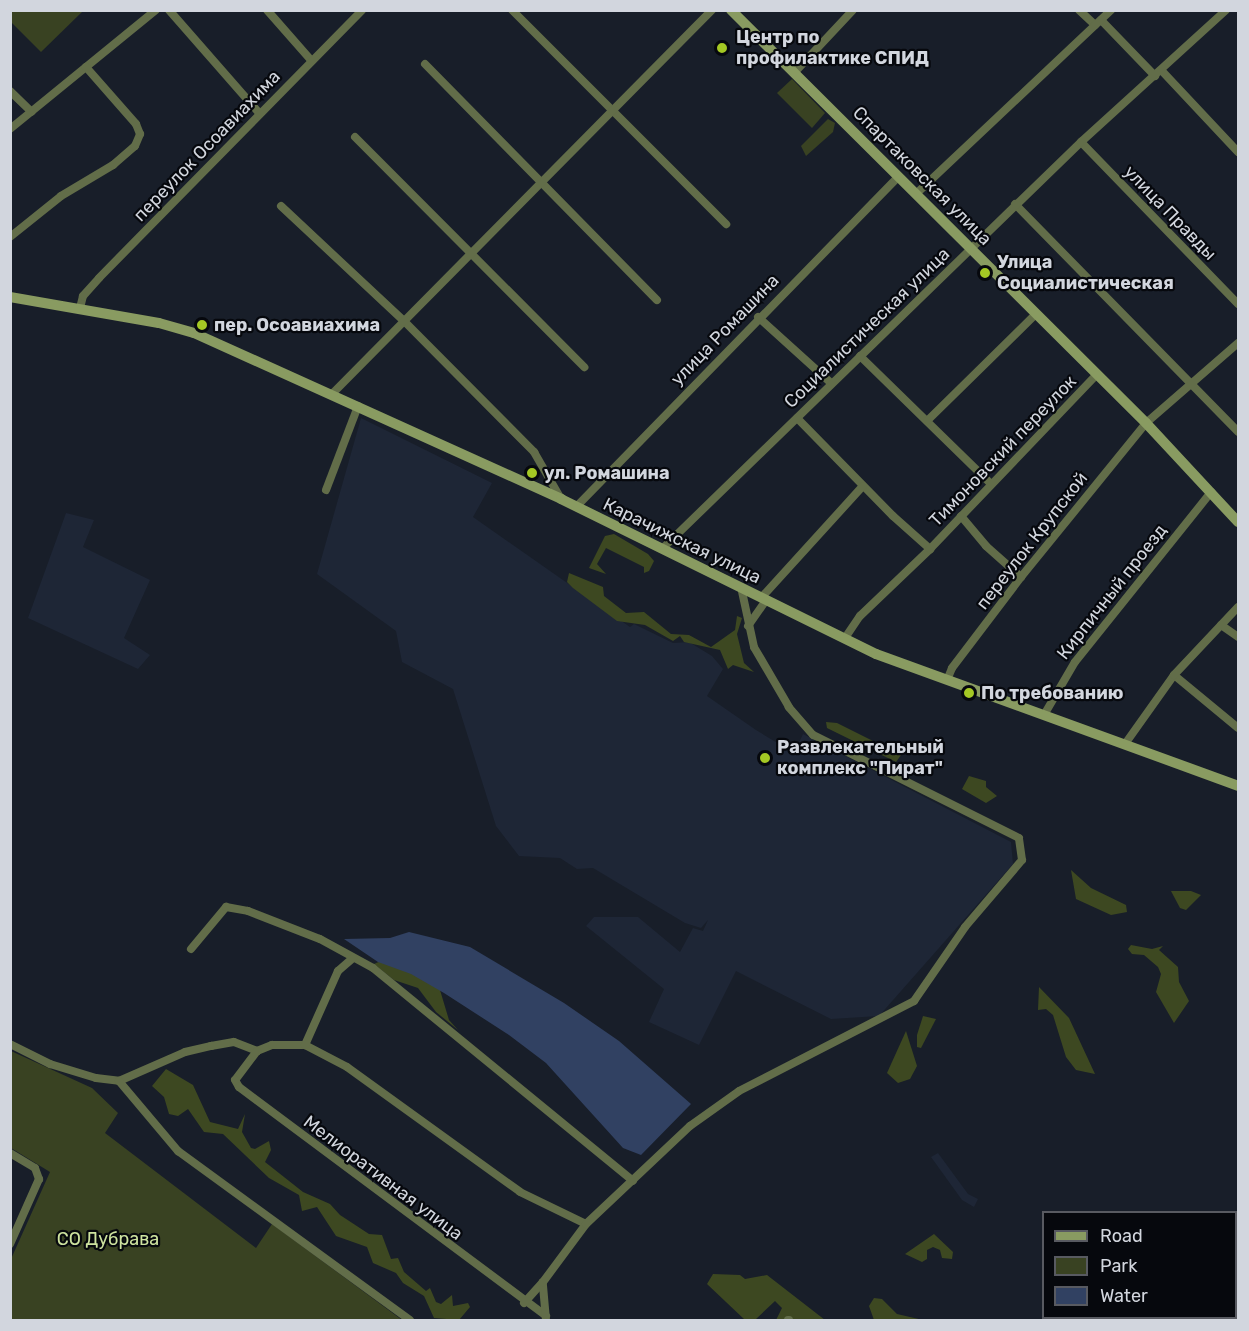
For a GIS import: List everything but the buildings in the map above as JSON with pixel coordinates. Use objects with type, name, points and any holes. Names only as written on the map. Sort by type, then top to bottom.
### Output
[{"type":"main road","name":"Спартаковская улица","points":[[731,10],[1146,423],[1239,522]]},
{"type":"main road","name":"Карачижская улица","points":[[10,297],[80,308],[194,333],[561,499],[844,638],[947,680],[1239,786]]},
{"type":"street","points":[[10,129],[156,10]]},
{"type":"street","points":[[170,10],[260,114]]},
{"type":"street","points":[[267,10],[311,60]]},
{"type":"street","name":"переулок Осоавиахима","points":[[80,308],[83,296],[99,278],[362,10]]},
{"type":"street","points":[[512,10],[726,224]]},
{"type":"street","points":[[332,394],[712,10]]},
{"type":"street","points":[[794,73],[854,10]]},
{"type":"street","points":[[1079,10],[1098,22],[1155,76]]},
{"type":"street","points":[[917,193],[1111,10]]},
{"type":"street","name":"Социалистическая улица","points":[[663,548],[1015,204],[1226,10]]},
{"type":"street","points":[[425,64],[657,300]]},
{"type":"street","points":[[10,237],[61,196],[113,165],[135,146],[140,134],[136,124],[86,67]]},
{"type":"street","points":[[1162,71],[1239,152]]},
{"type":"street","points":[[10,91],[32,112]]},
{"type":"street","points":[[355,137],[584,367]]},
{"type":"street","name":"улица Правды","points":[[1081,142],[1239,304]]},
{"type":"street","name":"улица Ромашина","points":[[576,507],[758,317],[899,176]]},
{"type":"street","points":[[1015,204],[1239,432]]},
{"type":"street","points":[[281,206],[404,321],[534,452],[561,499]]},
{"type":"street","points":[[928,420],[1036,314]]},
{"type":"street","points":[[758,317],[831,383]]},
{"type":"street","name":"переулок Крупской","points":[[947,680],[952,668],[1022,577],[1146,423],[1239,343]]},
{"type":"street","points":[[860,356],[991,484]]},
{"type":"street","name":"Тимоновский переулок","points":[[844,638],[860,616],[930,549],[1097,374]]},
{"type":"street","points":[[326,490],[358,406]]},
{"type":"street","name":"Тимоновский переулок","points":[[797,418],[863,486],[930,549]]},
{"type":"street","points":[[748,626],[764,599],[863,486]]},
{"type":"street","name":"Кирпичный проезд","points":[[1044,715],[1075,662],[1211,492]]},
{"type":"street","points":[[962,516],[986,546],[1022,577]]},
{"type":"street","points":[[524,1303],[543,1282],[586,1224],[690,1125],[739,1091],[914,1001],[965,927],[1022,860],[1019,838],[813,735],[789,707],[754,646],[741,587]]},
{"type":"street","points":[[1125,744],[1174,675],[1239,607]]},
{"type":"street","points":[[1221,625],[1239,637]]},
{"type":"street","points":[[1174,675],[1239,728]]},
{"type":"street","points":[[191,949],[226,907],[248,911],[310,935],[353,958],[405,993],[633,1181]]},
{"type":"street","points":[[305,1045],[338,971],[353,958]]},
{"type":"street","points":[[10,1044],[50,1064],[96,1078],[119,1081],[185,1052],[211,1046],[234,1042],[257,1051],[272,1045],[305,1045],[348,1067],[520,1192],[586,1224]]},
{"type":"street","name":"Мелиоративная улица","points":[[257,1051],[235,1080],[239,1087],[546,1318]]},
{"type":"street","points":[[119,1081],[178,1151],[410,1320]]},
{"type":"street","points":[[10,1153],[35,1168],[39,1179],[10,1244]]},
{"type":"street","points":[[543,1282],[547,1293],[546,1318]]},
{"type":"shaded area","points":[[361,418],[492,483],[473,517],[630,627],[634,624],[673,643],[689,642],[712,656],[723,669],[707,696],[756,730],[794,753],[803,734],[1011,842],[1013,864],[879,1016],[831,1019],[736,971],[699,1045],[649,1022],[664,989],[586,926],[594,917],[638,917],[680,952],[693,928],[703,931],[708,920],[701,928],[685,923],[593,868],[577,869],[560,858],[519,856],[496,826],[453,689],[402,662],[396,631],[317,574]]},
{"type":"shaded area","points":[[66,513],[94,520],[83,547],[150,580],[124,638],[150,655],[138,669],[28,618]]},
{"type":"shaded area","points":[[938,1153],[968,1194],[978,1199],[974,1207],[962,1200],[931,1157]]},
{"type":"green space","points":[[10,11],[83,11],[41,52],[11,22]]},
{"type":"green space","points":[[792,79],[825,113],[812,128],[777,93]]},
{"type":"green space","points":[[828,119],[835,123],[833,132],[806,156],[801,146]]},
{"type":"green space","points":[[614,534],[648,554],[654,561],[649,571],[644,573],[644,567],[606,548],[597,564],[606,574],[589,568],[605,536]]},
{"type":"green space","points":[[569,573],[603,587],[604,596],[626,613],[644,612],[671,634],[689,635],[711,647],[735,630],[737,616],[742,618],[737,634],[744,663],[754,672],[733,665],[728,669],[720,650],[684,642],[680,636],[673,641],[645,625],[617,621],[567,582]]},
{"type":"green space","points":[[826,722],[837,723],[901,755],[896,762],[827,728]]},
{"type":"green space","points":[[969,776],[986,781],[986,787],[997,796],[986,803],[962,789]]},
{"type":"green space","points":[[1071,870],[1091,888],[1126,905],[1127,912],[1111,915],[1076,899]]},
{"type":"green space","points":[[1171,891],[1191,891],[1201,895],[1186,910],[1180,908]]},
{"type":"green space","points":[[1131,945],[1152,949],[1163,946],[1159,950],[1178,967],[1179,982],[1189,1001],[1174,1023],[1156,992],[1161,974],[1158,967],[1144,955],[1132,954],[1128,949]]},
{"type":"green space","points":[[383,960],[418,975],[440,990],[449,1020],[458,1030],[436,1012],[418,988],[394,980],[374,964]]},
{"type":"green space","points":[[1039,987],[1069,1018],[1095,1074],[1076,1070],[1066,1057],[1053,1015],[1046,1009],[1038,1010]]},
{"type":"green space","points":[[923,1016],[936,1019],[921,1048],[917,1047],[917,1035]]},
{"type":"green space","points":[[906,1031],[917,1066],[910,1079],[898,1083],[887,1073]]},
{"type":"green space","name":"СО Дубрава","points":[[11,1051],[92,1088],[118,1113],[105,1133],[256,1248],[272,1224],[402,1320],[11,1320],[11,1259],[50,1172],[11,1148]]},
{"type":"green space","points":[[166,1069],[193,1085],[210,1122],[238,1129],[245,1114],[242,1132],[251,1148],[255,1149],[269,1141],[271,1150],[265,1162],[303,1192],[330,1204],[340,1215],[369,1234],[382,1235],[391,1259],[398,1258],[404,1272],[426,1291],[430,1288],[436,1302],[441,1304],[452,1295],[453,1306],[468,1303],[470,1307],[459,1320],[434,1318],[424,1296],[403,1283],[396,1273],[373,1263],[367,1247],[336,1236],[317,1207],[302,1211],[299,1195],[269,1178],[223,1134],[204,1132],[188,1109],[178,1116],[169,1114],[164,1097],[152,1086]]},
{"type":"green space","points":[[934,1234],[953,1252],[952,1259],[942,1258],[940,1250],[933,1247],[927,1250],[927,1259],[922,1262],[905,1254]]},
{"type":"green space","points":[[713,1274],[740,1275],[745,1279],[767,1275],[825,1320],[776,1320],[782,1308],[775,1301],[755,1320],[745,1320],[707,1284]]},
{"type":"green space","points":[[874,1298],[882,1299],[897,1314],[923,1320],[874,1320],[869,1306]]},
{"type":"water","points":[[409,932],[470,947],[564,1003],[619,1041],[691,1104],[641,1155],[623,1148],[546,1063],[509,1035],[444,993],[411,974],[378,962],[344,939],[390,938]]},
{"type":"place","name":"Центр по профилактике СПИД","points":[[722,48]]},
{"type":"place","name":"Улица Социалистическая","points":[[985,273]]},
{"type":"place","name":"пер. Осоавиахима","points":[[202,325]]},
{"type":"place","name":"ул. Ромашина","points":[[532,473]]},
{"type":"place","name":"По требованию","points":[[969,693]]},
{"type":"place","name":"Развлекательный комплекс \"Пират\"","points":[[765,758]]}]
